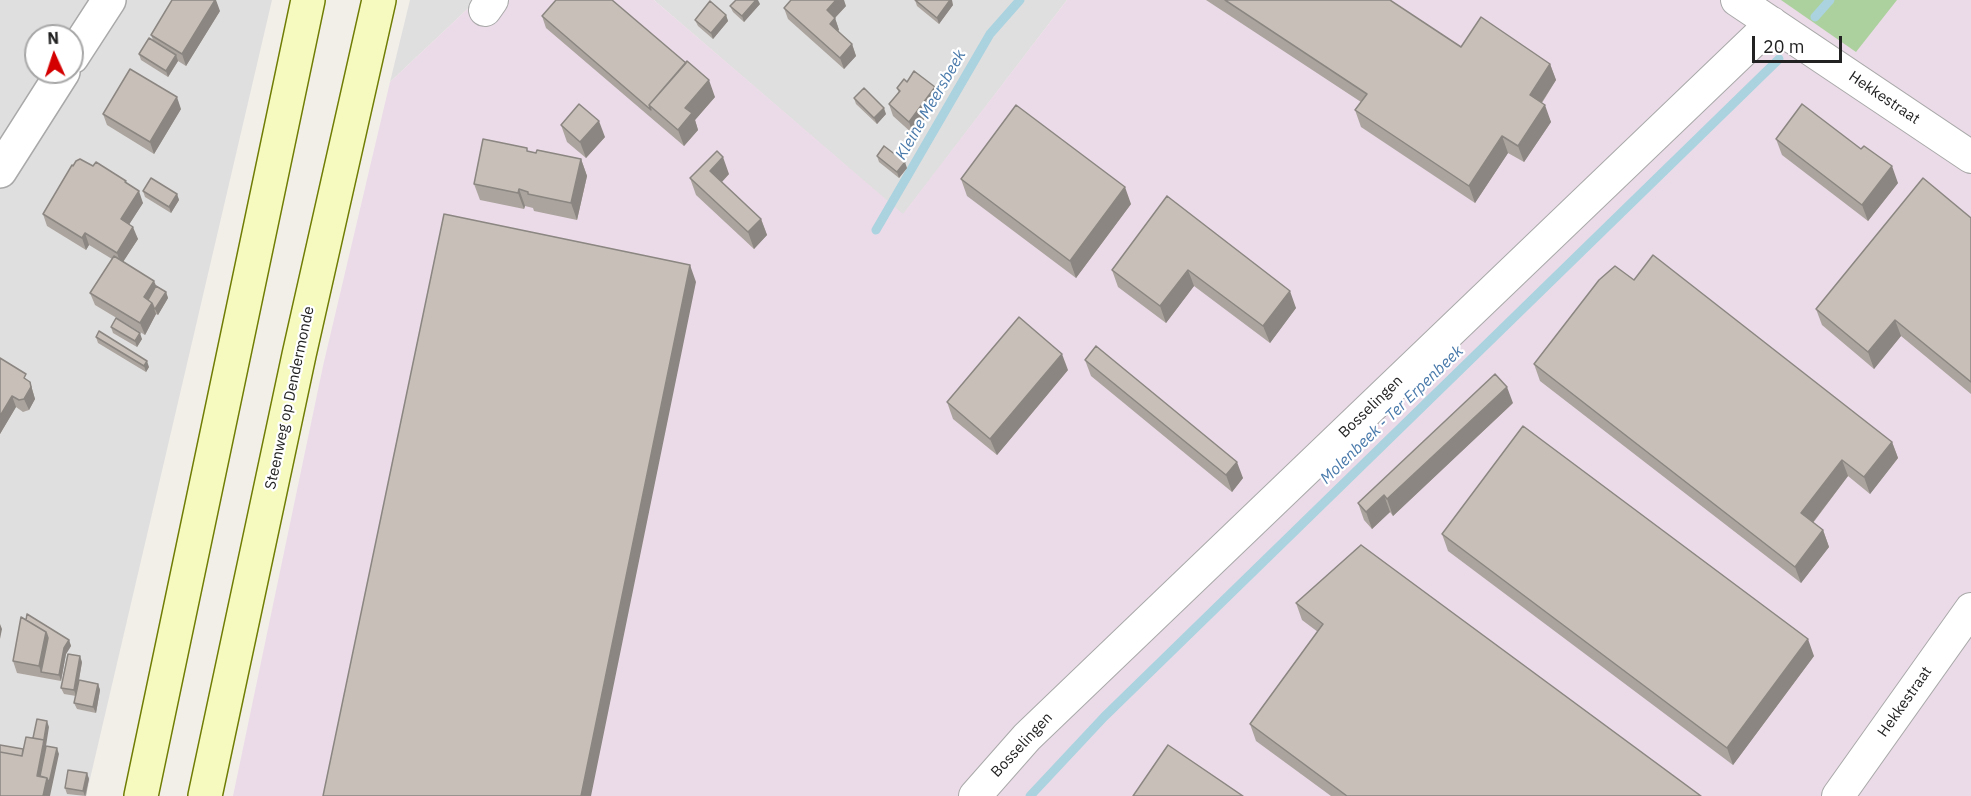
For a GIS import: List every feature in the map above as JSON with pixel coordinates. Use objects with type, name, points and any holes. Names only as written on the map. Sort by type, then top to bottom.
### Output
[{"type":"main road","points":[[141,796],[308,0]]},
{"type":"main road","name":"Steenweg op Dendermonde","points":[[205,796],[299,355],[380,0]]},
{"type":"street","points":[[84,38],[108,0]]},
{"type":"street","name":"Hekkestraat","points":[[1737,0],[1971,157]]},
{"type":"street","name":"Bosselingen","points":[[975,796],[1027,737],[1772,23]]},
{"type":"street","points":[[0,171],[55,84]]},
{"type":"street","name":"Hekkestraat","points":[[1839,796],[1971,609]]},
{"type":"shaded area","points":[[0,0],[272,0],[86,796],[0,796]]},
{"type":"shaded area","points":[[410,0],[477,0],[390,82]]},
{"type":"shaded area","points":[[477,0],[654,0],[903,214],[1067,0],[1971,0],[1971,796],[233,796],[323,366],[390,82]]},
{"type":"shaded area","points":[[654,0],[1067,0],[903,215]]},
{"type":"green space","points":[[1781,0],[1897,0],[1856,52]]},
{"type":"building","points":[[172,0],[215,0],[182,54],[151,35]]},
{"type":"building","points":[[556,0],[612,0],[686,63],[649,105],[651,110],[542,16]]},
{"type":"building","points":[[736,0],[756,0],[742,16],[730,6]]},
{"type":"building","points":[[791,0],[836,0],[827,10],[835,18],[830,24],[852,44],[840,58],[784,8]]},
{"type":"building","points":[[915,0],[950,0],[937,18]]},
{"type":"building","points":[[1225,0],[1390,0],[1461,47],[1481,17],[1550,64],[1530,95],[1545,105],[1518,146],[1502,136],[1469,186],[1355,110],[1367,94]]},
{"type":"building","points":[[710,1],[726,15],[711,33],[695,20]]},
{"type":"building","points":[[149,38],[176,55],[166,71],[139,54]]},
{"type":"building","points":[[687,61],[709,80],[685,108],[692,113],[678,130],[649,105]]},
{"type":"building","points":[[130,69],[177,97],[150,142],[103,114]]},
{"type":"building","points":[[914,71],[935,87],[909,122],[889,104],[900,91],[897,88],[904,79],[907,82]]},
{"type":"building","points":[[864,88],[884,108],[874,118],[854,98]]},
{"type":"building","points":[[579,104],[599,121],[580,142],[561,125]]},
{"type":"building","points":[[1802,104],[1861,149],[1864,146],[1892,166],[1862,205],[1776,139]]},
{"type":"building","points":[[1016,105],[1125,187],[1070,261],[961,179]]},
{"type":"building","points":[[483,139],[527,148],[527,151],[536,153],[537,150],[581,159],[571,203],[528,194],[519,189],[518,193],[474,184]]},
{"type":"building","points":[[884,146],[905,162],[897,172],[877,156]]},
{"type":"building","points":[[717,151],[723,157],[710,171],[761,219],[748,232],[690,178]]},
{"type":"building","points":[[80,159],[93,166],[96,162],[139,191],[121,219],[133,227],[117,253],[85,233],[82,238],[43,214],[72,165]]},
{"type":"building","points":[[151,178],[177,194],[169,207],[143,191]]},
{"type":"building","points":[[1923,178],[1971,218],[1971,382],[1895,320],[1868,352],[1816,309]]},
{"type":"building","points":[[1167,196],[1290,291],[1263,326],[1188,270],[1160,306],[1112,270]]},
{"type":"building","points":[[444,214],[690,265],[581,796],[323,796]]},
{"type":"building","points":[[1653,255],[1892,442],[1864,477],[1842,460],[1801,513],[1823,530],[1795,567],[1534,364],[1599,280],[1615,266],[1634,280]]},
{"type":"building","points":[[114,256],[154,281],[144,297],[152,303],[140,323],[90,293]]},
{"type":"building","points":[[156,286],[166,292],[155,309],[148,300]]},
{"type":"building","points":[[1019,317],[1062,354],[990,439],[947,402]]},
{"type":"building","points":[[116,318],[140,333],[135,341],[111,327]]},
{"type":"building","points":[[99,331],[147,361],[144,366],[96,337]]},
{"type":"building","points":[[1096,346],[1237,462],[1226,475],[1085,360]]},
{"type":"building","points":[[0,358],[26,374],[24,378],[30,382],[31,387],[24,399],[19,400],[12,396],[0,416]]},
{"type":"building","points":[[1495,374],[1507,387],[1387,499],[1384,495],[1366,512],[1358,503]]},
{"type":"building","points":[[1523,426],[1808,639],[1727,748],[1442,534]]},
{"type":"building","points":[[1361,545],[1701,796],[1347,796],[1250,724],[1323,624],[1296,603]]},
{"type":"building","points":[[27,614],[69,640],[64,648],[59,675],[41,672],[48,638],[46,632],[26,620]]},
{"type":"building","points":[[21,617],[46,632],[39,666],[13,661]]},
{"type":"building","points":[[68,654],[80,656],[74,690],[61,688]]},
{"type":"building","points":[[79,680],[98,684],[93,707],[74,703]]},
{"type":"building","points":[[37,719],[47,721],[44,740],[33,738]]},
{"type":"building","points":[[26,737],[44,740],[37,776],[47,778],[43,796],[0,796],[0,752],[22,756]]},
{"type":"building","points":[[0,745],[23,749],[22,756],[0,752]]},
{"type":"building","points":[[1168,745],[1243,796],[1133,796]]},
{"type":"building","points":[[46,746],[57,748],[49,783],[47,778],[40,776]]},
{"type":"building","points":[[68,770],[87,773],[83,791],[65,788]]},
{"type":"waterway","name":"Kleine Meersbeek","points":[[876,230],[990,34],[1020,0]]},
{"type":"waterway","name":"Molenbeek - Ter Erpenbeek","points":[[1815,17],[1830,0]]},
{"type":"waterway","name":"Molenbeek - Ter Erpenbeek","points":[[1030,796],[1104,717],[1779,59]]}]
